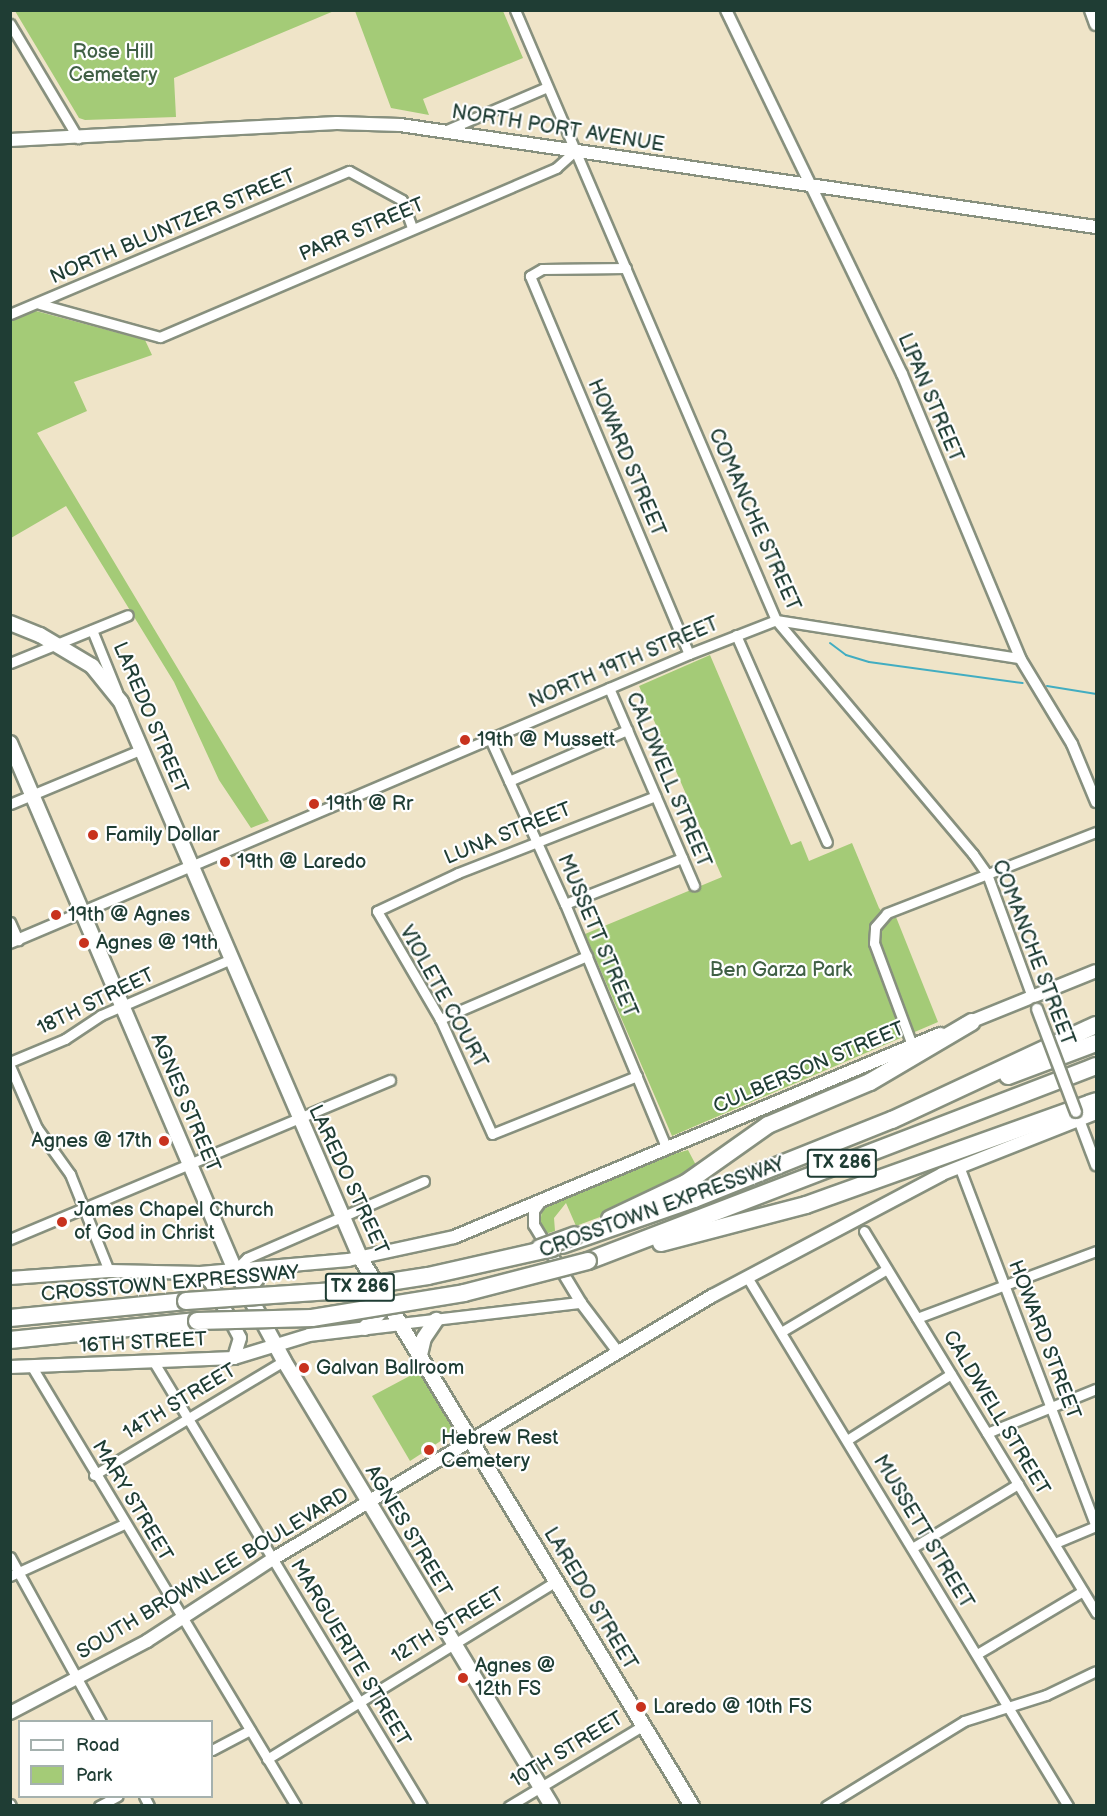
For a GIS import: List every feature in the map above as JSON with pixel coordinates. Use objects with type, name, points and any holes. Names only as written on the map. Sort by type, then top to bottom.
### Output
[{"type":"highway","points":[[577,1237],[686,1183],[768,1125],[870,1082],[972,1022]]},
{"type":"highway","points":[[892,1120],[1096,1025]]},
{"type":"highway","name":"TX 286","points":[[577,1237],[694,1199],[892,1120],[1096,1043]]},
{"type":"highway","name":"CROSSTOWN EXPRESSWAY","points":[[10,1340],[197,1321],[312,1318],[464,1293],[588,1261],[1096,1066]]},
{"type":"highway","points":[[852,1189],[1096,1092]]},
{"type":"highway","points":[[588,1261],[747,1222],[852,1189],[1096,1101]]},
{"type":"highway","name":"CROSSTOWN EXPRESSWAY","points":[[10,1318],[186,1301],[331,1292],[428,1276],[531,1252],[577,1237]]},
{"type":"main road","points":[[1091,10],[1096,24]]},
{"type":"main road","name":"NORTH PORT AVENUE","points":[[10,140],[338,123],[444,131],[575,152],[1094,226]]},
{"type":"main road","points":[[10,623],[56,643],[92,666],[121,702]]},
{"type":"main road","name":"LAREDO STREET","points":[[121,702],[340,1217],[361,1259],[692,1806]]},
{"type":"main road","name":"AGNES STREET","points":[[10,743],[235,1270],[275,1345],[552,1806]]},
{"type":"main road","name":"CULBERSON STREET","points":[[539,1204],[912,1045],[1096,971]]},
{"type":"main road","name":"SOUTH BROWNLEE BOULEVARD","points":[[10,1713],[77,1680],[147,1641],[273,1559],[747,1277],[959,1166],[1077,1115],[1096,1113]]},
{"type":"main road","name":"CROSSTOWN EXPRESSWAY","points":[[10,1278],[109,1270],[200,1273],[361,1259],[454,1237],[539,1204]]},
{"type":"main road","points":[[247,1292],[267,1267]]},
{"type":"main road","points":[[200,1273],[211,1283],[240,1338],[234,1358]]},
{"type":"main road","points":[[365,1328],[388,1303]]},
{"type":"main road","points":[[420,1355],[424,1338],[436,1320]]},
{"type":"main road","points":[[275,1345],[309,1335],[401,1324]]},
{"type":"main road","name":"16TH STREET","points":[[10,1367],[155,1364],[234,1358],[275,1345]]},
{"type":"street","name":"COMANCHE STREET","points":[[515,10],[776,620],[987,874],[1036,1010],[1096,1165]]},
{"type":"street","name":"LIPAN STREET","points":[[726,10],[902,374],[1020,658],[1072,744],[1096,802]]},
{"type":"street","points":[[10,24],[78,138]]},
{"type":"street","points":[[444,131],[547,87]]},
{"type":"street","name":"PARR STREET","points":[[40,304],[160,337],[556,168],[575,152]]},
{"type":"street","name":"NORTH BLUNTZER STREET","points":[[10,314],[40,304],[349,171],[402,200],[412,228]]},
{"type":"street","name":"HOWARD STREET","points":[[626,268],[542,269],[530,276],[689,654]]},
{"type":"street","points":[[10,663],[128,615]]},
{"type":"street","name":"NORTH 19TH STREET","points":[[191,866],[689,654],[776,620],[1020,658]]},
{"type":"street","name":"LAREDO STREET","points":[[92,630],[121,702]]},
{"type":"street","points":[[736,635],[827,842]]},
{"type":"street","name":"CALDWELL STREET","points":[[609,688],[693,885]]},
{"type":"street","points":[[509,781],[627,730]]},
{"type":"street","name":"MUSSETT STREET","points":[[490,739],[565,904],[667,1149]]},
{"type":"street","points":[[10,804],[142,749]]},
{"type":"street","name":"LUNA STREET","points":[[377,911],[537,842],[655,796]]},
{"type":"street","points":[[912,1045],[874,943],[875,927],[887,913],[1096,832]]},
{"type":"street","points":[[565,904],[682,858]]},
{"type":"street","points":[[10,922],[14,942],[191,866]]},
{"type":"street","name":"VIOLETE COURT","points":[[377,911],[440,1019],[492,1134],[637,1076]]},
{"type":"street","points":[[440,1019],[587,956]]},
{"type":"street","name":"18TH STREET","points":[[10,1064],[65,1039],[92,1019],[231,959]]},
{"type":"street","points":[[10,1064],[37,1128],[70,1174],[109,1270]]},
{"type":"street","points":[[10,1239],[390,1080]]},
{"type":"street","name":"HOWARD STREET","points":[[959,1166],[1096,1526]]},
{"type":"street","points":[[235,1270],[247,1258],[424,1181]]},
{"type":"street","points":[[539,1204],[534,1211],[534,1225],[581,1303],[618,1352]]},
{"type":"street","name":"CALDWELL STREET","points":[[864,1231],[1096,1613]]},
{"type":"street","points":[[917,1318],[1096,1251]]},
{"type":"street","points":[[781,1332],[887,1269]]},
{"type":"street","name":"MUSSETT STREET","points":[[747,1277],[1068,1806]]},
{"type":"street","points":[[401,1324],[581,1303]]},
{"type":"street","name":"14TH STREET","points":[[94,1475],[284,1360]]},
{"type":"street","name":"MARGUERITE STREET","points":[[155,1364],[422,1806]]},
{"type":"street","name":"MARY STREET","points":[[32,1367],[94,1475],[296,1806]]},
{"type":"street","points":[[847,1440],[951,1374]]},
{"type":"street","points":[[987,1433],[1096,1389]]},
{"type":"street","points":[[912,1548],[1018,1484]]},
{"type":"street","points":[[15,1574],[124,1524]]},
{"type":"street","points":[[1055,1543],[1096,1526]]},
{"type":"street","points":[[10,1557],[15,1574],[100,1720]]},
{"type":"street","name":"12TH STREET","points":[[267,1759],[357,1701],[455,1645],[555,1582]]},
{"type":"street","points":[[977,1654],[1083,1591]]},
{"type":"street","points":[[826,1806],[838,1803],[855,1787],[964,1722],[1009,1707],[1096,1671]]},
{"type":"street","name":"10TH STREET","points":[[509,1806],[644,1725]]},
{"type":"street","points":[[213,1749],[250,1730]]},
{"type":"street","points":[[99,1806],[116,1798]]},
{"type":"green space","name":"Rose Hill Cemetery","points":[[15,11],[334,11],[174,78],[176,117],[85,120],[79,118]]},
{"type":"green space","points":[[355,11],[503,11],[523,58],[423,99],[429,115],[391,108]]},
{"type":"green space","points":[[36,311],[145,340],[152,355],[74,382],[87,411],[37,433],[269,821],[251,828],[219,780],[174,682],[66,506],[11,538],[11,320]]},
{"type":"green space","name":"Ben Garza Park","points":[[710,655],[791,845],[801,841],[809,861],[852,843],[879,908],[889,921],[896,917],[938,1022],[672,1136],[585,934],[722,877],[639,686]]},
{"type":"green space","points":[[688,1150],[698,1169],[616,1211],[576,1226],[566,1203],[554,1218],[555,1231],[545,1234],[540,1227],[542,1208],[656,1159]]},
{"type":"green space","points":[[421,1370],[456,1431],[410,1461],[372,1396]]},
{"type":"waterway","points":[[830,643],[846,655],[869,662],[1023,683]]},
{"type":"waterway","points":[[1047,686],[1096,694]]},
{"type":"place","name":"19th @ Mussett","points":[[465,740]]},
{"type":"place","name":"19th @ Rr","points":[[314,804]]},
{"type":"place","name":"Family Dollar","points":[[93,835]]},
{"type":"place","name":"19th @ Laredo","points":[[225,862]]},
{"type":"place","name":"19th @ Agnes","points":[[56,915]]},
{"type":"place","name":"Agnes @ 19th","points":[[84,943]]},
{"type":"place","name":"Agnes @ 17th","points":[[164,1141]]},
{"type":"place","name":"James Chapel Church of God in Christ","points":[[62,1222]]},
{"type":"place","name":"Galvan Ballroom","points":[[304,1368]]},
{"type":"place","name":"Hebrew Rest Cemetery","points":[[429,1450]]},
{"type":"place","name":"Agnes @ 12th FS","points":[[463,1678]]},
{"type":"place","name":"Laredo @ 10th FS","points":[[641,1707]]}]
